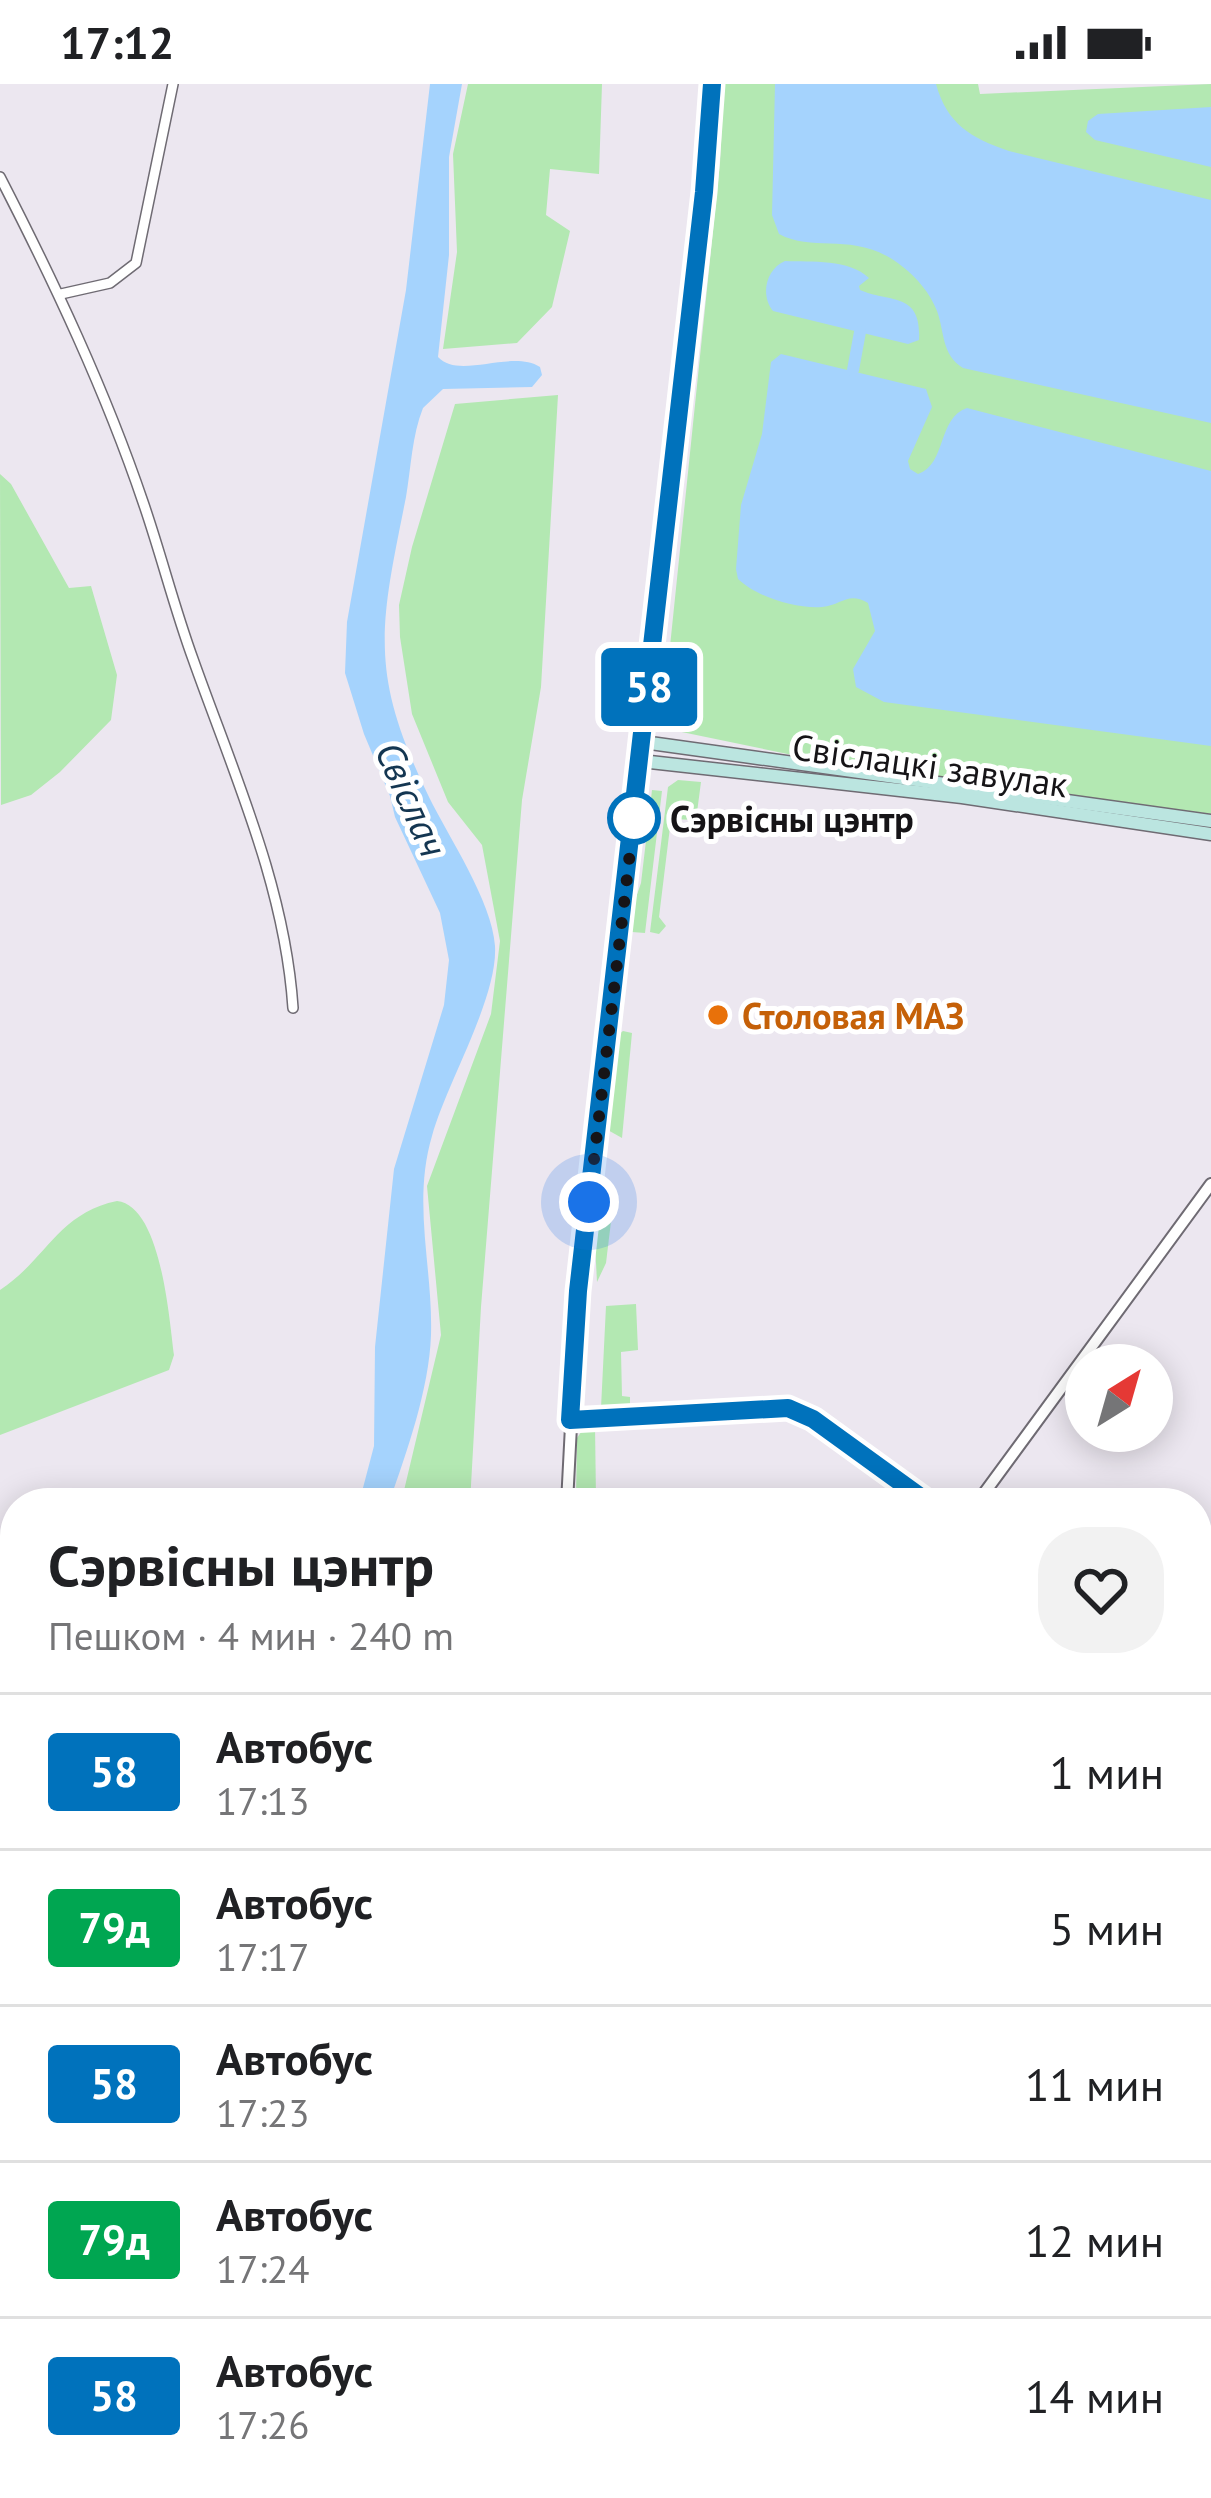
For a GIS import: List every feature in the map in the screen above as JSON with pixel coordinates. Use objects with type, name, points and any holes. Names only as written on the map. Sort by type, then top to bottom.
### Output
[{"type":"main road","points":[[641,761],[712,84]]},
{"type":"main road","name":"Свіслацкі завулак","points":[[643,742],[1211,821]]},
{"type":"main road","name":"Свіслацкі завулак","points":[[641,761],[962,797],[1211,834]]},
{"type":"street","points":[[61,294],[110,283],[136,263],[173,84]]},
{"type":"street","points":[[0,177],[61,294],[142,499],[269,876],[283,928],[293,1008]]},
{"type":"street","points":[[568,1488],[578,1291],[641,761]]},
{"type":"street","points":[[987,1488],[1211,1184]]},
{"type":"street","points":[[570,1420],[788,1408],[813,1419],[908,1488]]},
{"type":"green space","points":[[468,84],[602,84],[599,174],[550,169],[546,215],[570,231],[552,307],[517,343],[443,349],[457,252],[453,154]]},
{"type":"green space","points":[[724,84],[978,84],[980,94],[1211,84],[1211,814],[807,758],[672,730],[663,714],[720,163]]},
{"type":"green space","points":[[558,395],[541,687],[522,800],[471,1488],[405,1488],[441,1335],[427,1186],[491,1014],[500,941],[482,845],[448,802],[412,714],[400,637],[399,605],[412,547],[455,404]]},
{"type":"green space","points":[[0,474],[11,484],[69,588],[91,586],[117,675],[111,720],[31,795],[1,805]]},
{"type":"green space","points":[[678,780],[701,782],[696,820],[671,819],[659,917],[666,926],[659,934],[650,932],[668,787]]},
{"type":"green space","points":[[652,790],[662,791],[645,933],[632,932],[627,924],[641,883]]},
{"type":"green space","points":[[623,1031],[632,1033],[622,1138],[606,1129],[615,1037]]},
{"type":"green space","points":[[117,1201],[132,1207],[153,1242],[172,1338],[169,1370],[0,1435],[0,1290],[80,1216]]},
{"type":"green space","points":[[593,1205],[613,1205],[606,1263],[597,1282]]},
{"type":"green space","points":[[636,1304],[638,1350],[621,1352],[622,1396],[630,1397],[630,1407],[601,1408],[606,1306]]},
{"type":"green space","points":[[586,1425],[595,1425],[596,1488],[576,1488],[577,1438]]},
{"type":"water","name":"Свіслач","points":[[430,84],[462,84],[449,157],[449,255],[438,357],[459,366],[528,362],[540,367],[542,375],[532,387],[443,389],[423,408],[390,581],[385,649],[396,716],[429,797],[478,890],[495,946],[489,990],[439,1114],[426,1161],[423,1211],[431,1335],[422,1399],[394,1488],[363,1488],[374,1446],[375,1347],[394,1169],[444,1005],[449,960],[440,913],[395,817],[345,673],[347,622],[406,290]]},
{"type":"water","points":[[775,84],[936,84],[954,119],[995,146],[1211,200],[1211,423],[963,368],[947,350],[931,298],[903,267],[869,249],[793,240],[779,234],[772,215]]},
{"type":"water","points":[[1211,107],[1211,167],[1095,140],[1086,132],[1088,121],[1098,114]]},
{"type":"water","points":[[785,261],[830,263],[861,272],[869,278],[860,290],[902,302],[915,313],[919,340],[908,344],[773,311],[767,283]]},
{"type":"water","points":[[781,354],[926,389],[932,407],[908,461],[918,474],[934,461],[951,421],[967,408],[1211,471],[1211,746],[884,702],[856,687],[853,669],[875,631],[868,603],[850,598],[822,607],[801,606],[766,596],[738,579],[741,505],[762,434],[771,362]]},
{"type":"waterway","points":[[853,370],[860,332]]},
{"type":"bus line","name":"58","points":[[712,84],[704,192],[578,1291],[570,1420],[788,1408],[813,1419],[908,1488]]},
{"type":"place","name":"Сэрвісны цэнтр","points":[[634,818]]},
{"type":"place","name":"Столовая МАЗ","points":[[718,1015]]},
{"type":"route","points":[[589,1202],[634,818]]}]
